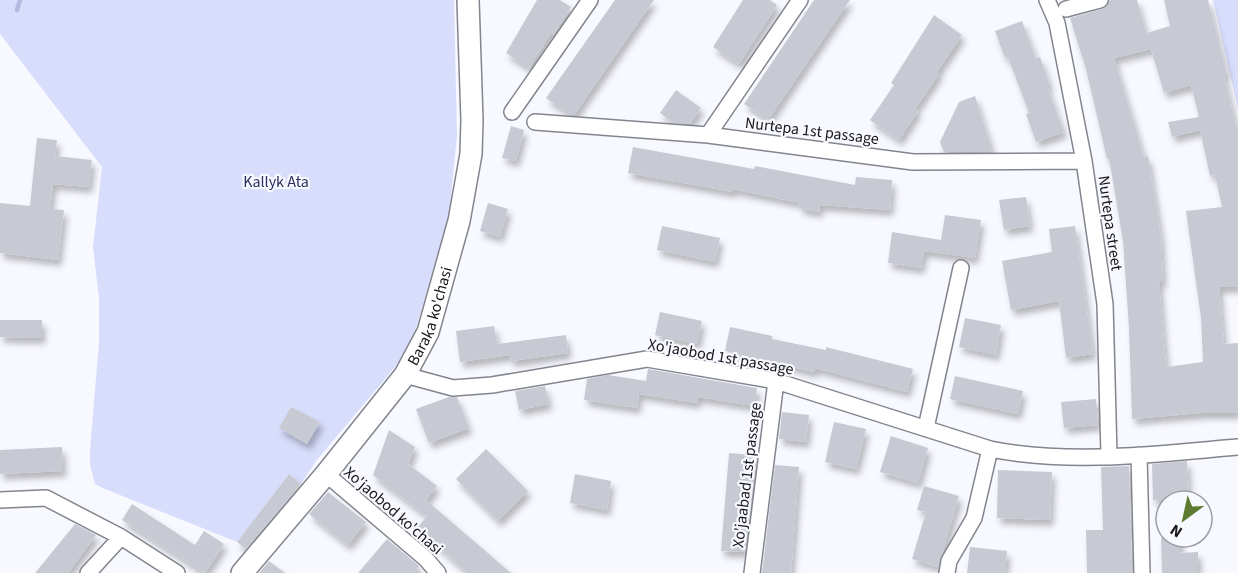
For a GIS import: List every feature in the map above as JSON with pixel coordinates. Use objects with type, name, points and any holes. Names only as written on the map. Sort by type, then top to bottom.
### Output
[{"type":"main road","name":"Baraka ko'chasi","points":[[242,573],[326,474],[405,375],[421,347],[433,317],[459,221],[471,154],[468,0]]},
{"type":"street","points":[[512,112],[590,0]]},
{"type":"street","points":[[708,135],[800,0]]},
{"type":"street","name":"Nurtepa street","points":[[1047,0],[1057,23],[1084,161],[1105,304],[1109,455]]},
{"type":"street","points":[[1066,9],[1100,0]]},
{"type":"street","name":"Nurtepa 1st passage","points":[[535,122],[708,135],[914,162],[1084,161]]},
{"type":"street","points":[[926,428],[961,268]]},
{"type":"street","name":"Xo'jaobod 1st passage","points":[[405,375],[453,388],[492,385],[647,359],[776,381],[990,449]]},
{"type":"street","name":"Xo'jaаbаd 1st passage","points":[[752,573],[776,381]]},
{"type":"street","points":[[947,573],[949,561],[974,518],[990,449],[1048,456],[1139,455],[1238,447]]},
{"type":"street","points":[[1139,455],[1142,573]]},
{"type":"street","name":"Xo'jaobod ko'chasi","points":[[326,474],[426,559],[438,573]]},
{"type":"street","points":[[0,500],[46,498],[122,537],[177,573]]},
{"type":"street","points":[[88,573],[122,537]]},
{"type":"green space","name":"Kallyk Ata","points":[[0,0],[454,0],[457,136],[449,215],[412,342],[391,372],[316,461],[301,484],[289,474],[237,542],[95,484],[90,465],[90,450],[99,342],[99,298],[93,247],[102,167],[0,34]]},
{"type":"green space","points":[[1213,0],[1238,0],[1238,109]]},
{"type":"building","points":[[537,0],[560,0],[571,7],[529,68],[506,53]]},
{"type":"building","points":[[615,0],[654,0],[572,115],[546,98]]},
{"type":"building","points":[[743,0],[770,0],[777,5],[739,64],[713,47]]},
{"type":"building","points":[[814,0],[850,0],[768,120],[744,104]]},
{"type":"building","points":[[1109,0],[1137,0],[1146,33],[1170,26],[1164,0],[1208,0],[1227,74],[1224,75],[1238,133],[1238,287],[1219,287],[1224,344],[1238,343],[1238,413],[1201,413],[1132,419],[1123,241],[1109,158],[1107,159],[1086,69],[1070,18],[1107,6]],"holes":[[[1151,49],[1164,93],[1191,85],[1199,117],[1168,122],[1172,137],[1200,130],[1210,176],[1215,175],[1222,207],[1186,211],[1201,318],[1203,362],[1166,367],[1159,282],[1163,282],[1161,237],[1148,156],[1144,157],[1114,58]]]},
{"type":"building","points":[[934,15],[962,35],[937,72],[939,74],[915,109],[918,111],[899,140],[870,120],[894,85],[891,83]]},
{"type":"building","points":[[1022,21],[1036,59],[1040,57],[1050,85],[1047,86],[1064,132],[1036,142],[1026,114],[1029,113],[1008,57],[1005,58],[995,31]]},
{"type":"building","points":[[676,90],[701,108],[690,124],[674,123],[660,113]]},
{"type":"building","points":[[975,96],[991,146],[990,152],[944,152],[940,142],[959,102]]},
{"type":"building","points":[[511,126],[524,130],[516,161],[502,158]]},
{"type":"building","points":[[37,138],[57,140],[55,156],[92,160],[89,187],[53,184],[50,209],[64,210],[58,260],[0,253],[0,203],[30,206]]},
{"type":"building","points":[[633,147],[754,169],[755,166],[855,185],[856,177],[892,180],[890,210],[820,205],[819,212],[799,208],[800,203],[733,189],[733,192],[628,173]]},
{"type":"building","points":[[1026,197],[1030,226],[1004,230],[999,200]]},
{"type":"building","points":[[488,203],[508,209],[500,237],[480,231]]},
{"type":"building","points":[[945,215],[981,220],[975,258],[924,251],[921,268],[888,263],[892,232],[941,240]]},
{"type":"building","points":[[662,226],[720,238],[715,262],[657,250]]},
{"type":"building","points":[[1075,226],[1093,354],[1066,358],[1059,301],[1011,310],[1002,261],[1052,252],[1049,229]]},
{"type":"building","points":[[660,312],[702,321],[697,344],[655,335]]},
{"type":"building","points":[[965,318],[1001,325],[996,355],[959,347]]},
{"type":"building","points":[[0,320],[42,320],[42,338],[0,337]]},
{"type":"building","points":[[494,326],[497,344],[566,335],[568,353],[511,361],[510,355],[460,362],[456,331]]},
{"type":"building","points":[[730,327],[772,336],[772,339],[826,350],[826,347],[913,369],[907,392],[815,368],[814,372],[725,351]]},
{"type":"building","points":[[648,369],[757,388],[754,406],[698,397],[697,403],[639,394],[637,408],[584,400],[587,379],[608,375],[646,381]]},
{"type":"building","points":[[955,376],[1023,391],[1018,414],[950,399]]},
{"type":"building","points":[[545,386],[549,404],[519,410],[515,391]]},
{"type":"building","points":[[449,397],[457,397],[469,428],[429,443],[416,409]]},
{"type":"building","points":[[1096,399],[1098,425],[1064,428],[1061,402]]},
{"type":"building","points":[[291,407],[320,422],[307,444],[279,428]]},
{"type":"building","points":[[782,412],[809,415],[806,442],[779,439]]},
{"type":"building","points":[[834,422],[866,429],[856,469],[825,462]]},
{"type":"building","points":[[389,430],[415,447],[408,464],[437,486],[426,500],[511,573],[468,573],[417,528],[427,516],[373,475]]},
{"type":"building","points":[[891,436],[928,448],[918,483],[880,472]]},
{"type":"building","points":[[62,447],[63,471],[0,474],[0,450]]},
{"type":"building","points":[[486,449],[528,491],[498,521],[456,479]]},
{"type":"building","points":[[729,453],[754,455],[756,463],[745,552],[721,551]]},
{"type":"building","points":[[1187,461],[1188,489],[1154,489],[1153,500],[1152,464]]},
{"type":"building","points":[[775,465],[799,467],[791,573],[762,573]]},
{"type":"building","points":[[1129,466],[1132,573],[1087,573],[1086,530],[1103,530],[1101,467]]},
{"type":"building","points":[[998,470],[1052,472],[1050,520],[997,518]]},
{"type":"building","points":[[289,474],[301,484],[246,549],[237,542]]},
{"type":"building","points":[[575,474],[611,481],[607,510],[570,503]]},
{"type":"building","points":[[924,486],[959,496],[938,567],[912,559],[926,512],[917,510]]},
{"type":"building","points":[[328,492],[366,522],[348,545],[309,514]]},
{"type":"building","points":[[132,504],[195,545],[204,531],[224,544],[205,573],[122,520]]},
{"type":"building","points":[[75,524],[96,535],[68,573],[35,573]]},
{"type":"building","points":[[387,539],[419,566],[414,573],[358,573]]},
{"type":"building","points":[[970,547],[1007,551],[1005,573],[967,573]]},
{"type":"building","points":[[1161,549],[1180,549],[1180,553],[1198,552],[1198,573],[1162,573]]},
{"type":"building","points":[[269,561],[285,573],[259,573]]},
{"type":"waterway","points":[[17,10],[20,0]]}]
